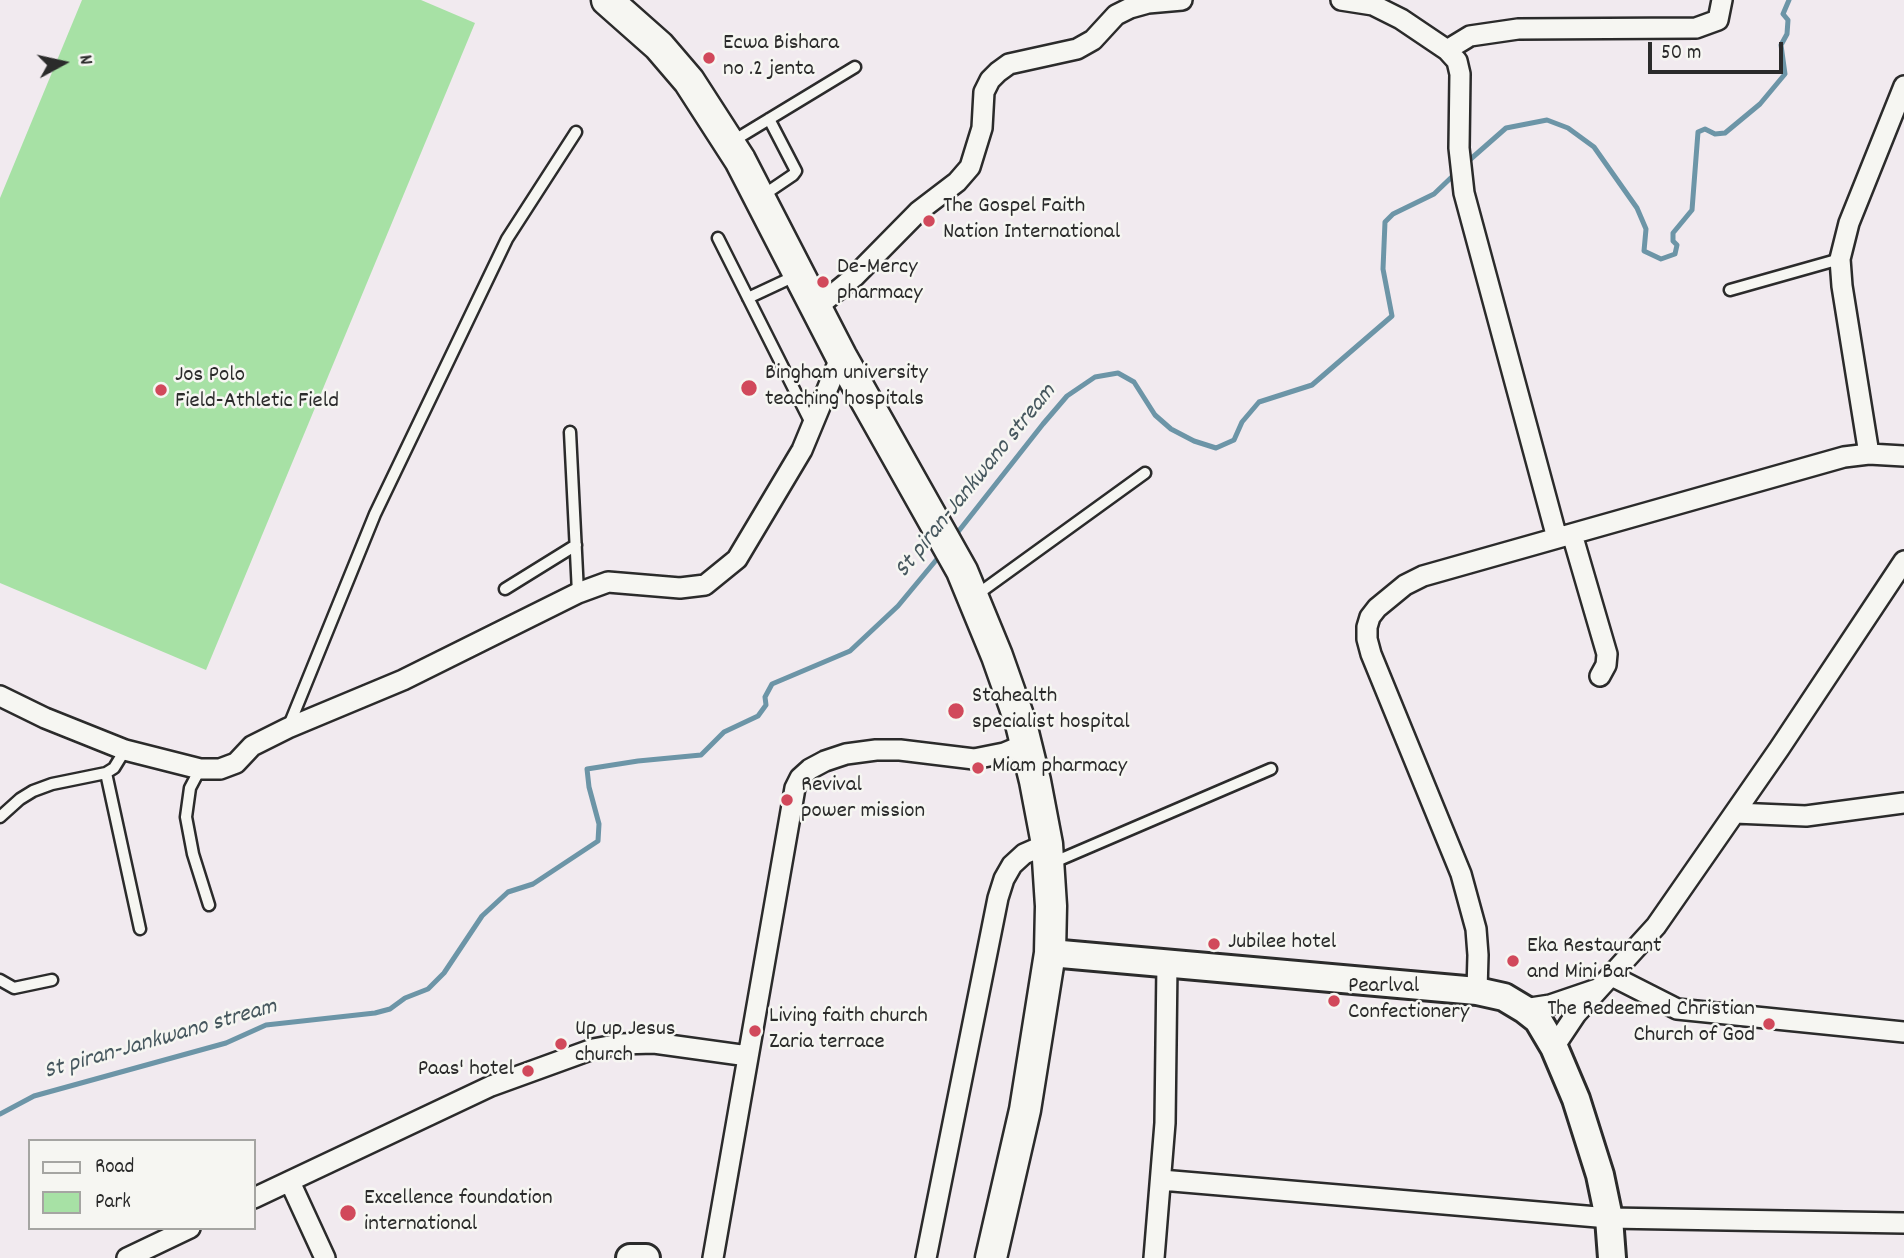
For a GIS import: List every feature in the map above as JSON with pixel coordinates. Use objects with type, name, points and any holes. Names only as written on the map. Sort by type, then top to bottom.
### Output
[{"type":"main road","points":[[615,2],[689,80],[729,143],[841,356],[943,536],[967,584],[997,656],[1026,744],[1048,854],[1050,953],[1025,1110],[991,1258]]},
{"type":"main road","points":[[981,1258],[999,1226]]},
{"type":"street","points":[[816,308],[854,277],[919,211],[957,182],[970,167],[982,128],[984,92],[998,72],[1009,64],[1077,49],[1093,40],[1115,8],[1182,0]]},
{"type":"street","points":[[1341,0],[1373,5],[1401,19],[1447,50],[1457,61],[1460,74],[1459,148],[1464,193],[1564,536],[1607,654],[1606,665],[1600,676]]},
{"type":"street","points":[[1447,50],[1470,36],[1518,29],[1695,28],[1718,20],[1722,0]]},
{"type":"street","points":[[1869,454],[1840,259],[1849,223],[1904,86]]},
{"type":"street","points":[[0,696],[45,718],[125,750],[200,769],[220,769],[236,763],[252,746],[288,728],[402,680],[578,593],[608,582],[680,589],[705,585],[737,559],[802,450],[841,356]]},
{"type":"street","points":[[1477,991],[1476,929],[1461,874],[1371,654],[1367,627],[1377,608],[1405,585],[1423,576],[1844,457],[1869,454],[1904,456]]},
{"type":"street","points":[[1554,1047],[1576,1014],[1656,926],[1904,561]]},
{"type":"street","points":[[713,1258],[794,788],[800,778],[817,765],[846,754],[900,750],[974,759],[1004,754],[1026,744]]},
{"type":"street","points":[[1735,813],[1806,816],[1904,803]]},
{"type":"street","points":[[926,1258],[998,898],[1012,864],[1024,854],[1048,854]]},
{"type":"street","points":[[1050,953],[1477,991],[1504,997],[1538,1020],[1554,1047],[1576,1099],[1600,1175],[1609,1218],[1612,1258]]},
{"type":"street","points":[[1154,1258],[1165,1123],[1167,964]]},
{"type":"street","points":[[1524,1009],[1550,1005],[1606,982],[1677,1009],[1904,1032]]},
{"type":"street","points":[[256,1197],[491,1087],[593,1049],[620,1044],[654,1043],[748,1056]]},
{"type":"street","points":[[1161,1180],[1609,1218],[1904,1223]]},
{"type":"street","points":[[290,1181],[325,1258]]},
{"type":"street","points":[[127,1258],[186,1230]]},
{"type":"street","points":[[630,1258],[646,1258]]},
{"type":"lane","points":[[729,143],[855,67]]},
{"type":"lane","points":[[759,198],[793,176],[796,171],[769,119]]},
{"type":"lane","points":[[288,728],[375,513],[507,239],[576,132]]},
{"type":"lane","points":[[718,238],[812,426]]},
{"type":"lane","points":[[1730,290],[1840,259]]},
{"type":"lane","points":[[748,298],[799,274]]},
{"type":"lane","points":[[570,432],[578,593]]},
{"type":"lane","points":[[967,584],[1144,473]]},
{"type":"lane","points":[[505,589],[576,545]]},
{"type":"lane","points":[[0,817],[33,791],[52,784],[106,773],[114,768],[125,750]]},
{"type":"lane","points":[[200,769],[190,788],[186,817],[192,855],[209,905]]},
{"type":"lane","points":[[1048,854],[1271,769]]},
{"type":"lane","points":[[106,773],[140,929]]},
{"type":"lane","points":[[0,980],[14,988],[51,980]]},
{"type":"green space","name":"Jos Polo Field-Athletic Field","points":[[82,0],[421,0],[475,23],[206,670],[0,583],[0,198]]},
{"type":"waterway","name":"St piran-Jankwano stream","points":[[1465,164],[1506,128],[1547,120],[1568,128],[1594,147],[1637,208],[1646,229],[1644,251],[1661,259],[1675,254],[1677,245],[1673,241],[1673,233],[1692,210],[1698,132],[1705,129],[1715,134],[1725,133],[1760,104],[1785,74],[1781,45],[1787,34],[1788,20],[1783,14],[1789,0]]},
{"type":"waterway","name":"St piran-Jankwano stream","points":[[954,537],[1067,396],[1095,377],[1118,373],[1134,382],[1155,415],[1171,429],[1194,441],[1216,448],[1234,440],[1242,422],[1259,402],[1312,385],[1392,316],[1383,269],[1385,222],[1393,214],[1434,194],[1458,171]]},
{"type":"waterway","name":"St piran-Jankwano stream","points":[[0,1114],[34,1096],[226,1043],[266,1025],[375,1013],[390,1009],[405,998],[428,989],[444,973],[482,916],[508,892],[533,884],[598,841],[599,824],[587,769],[701,755],[724,732],[758,716],[766,705],[765,697],[772,684],[850,651],[898,606],[942,553]]},
{"type":"place","name":"Ecwa Bishara no .2 jenta","points":[[709,58]]},
{"type":"place","name":"The Gospel Faith Nation International","points":[[929,221]]},
{"type":"place","name":"De-Mercy pharmacy","points":[[823,282]]},
{"type":"place","name":"Bingham university teaching hospitals","points":[[749,388]]},
{"type":"place","name":"Jos Polo Field-Athletic Field","points":[[161,390]]},
{"type":"place","name":"Stahealth specialist hospital","points":[[956,711]]},
{"type":"place","name":"Miam pharmacy","points":[[978,768]]},
{"type":"place","name":"Revival power mission","points":[[787,800]]},
{"type":"place","name":"Jubilee hotel","points":[[1214,944]]},
{"type":"place","name":"Eka Restaurant and Mini Bar","points":[[1513,961]]},
{"type":"place","name":"Pearlval Confectionery","points":[[1334,1001]]},
{"type":"place","name":"The Redeemed Christian Church of God","points":[[1769,1024]]},
{"type":"place","name":"Living faith church Zaria terrace","points":[[755,1031]]},
{"type":"place","name":"Up up Jesus church","points":[[561,1044]]},
{"type":"place","name":"Paas' hotel","points":[[528,1071]]},
{"type":"place","name":"Excellence foundation international","points":[[348,1213]]}]
